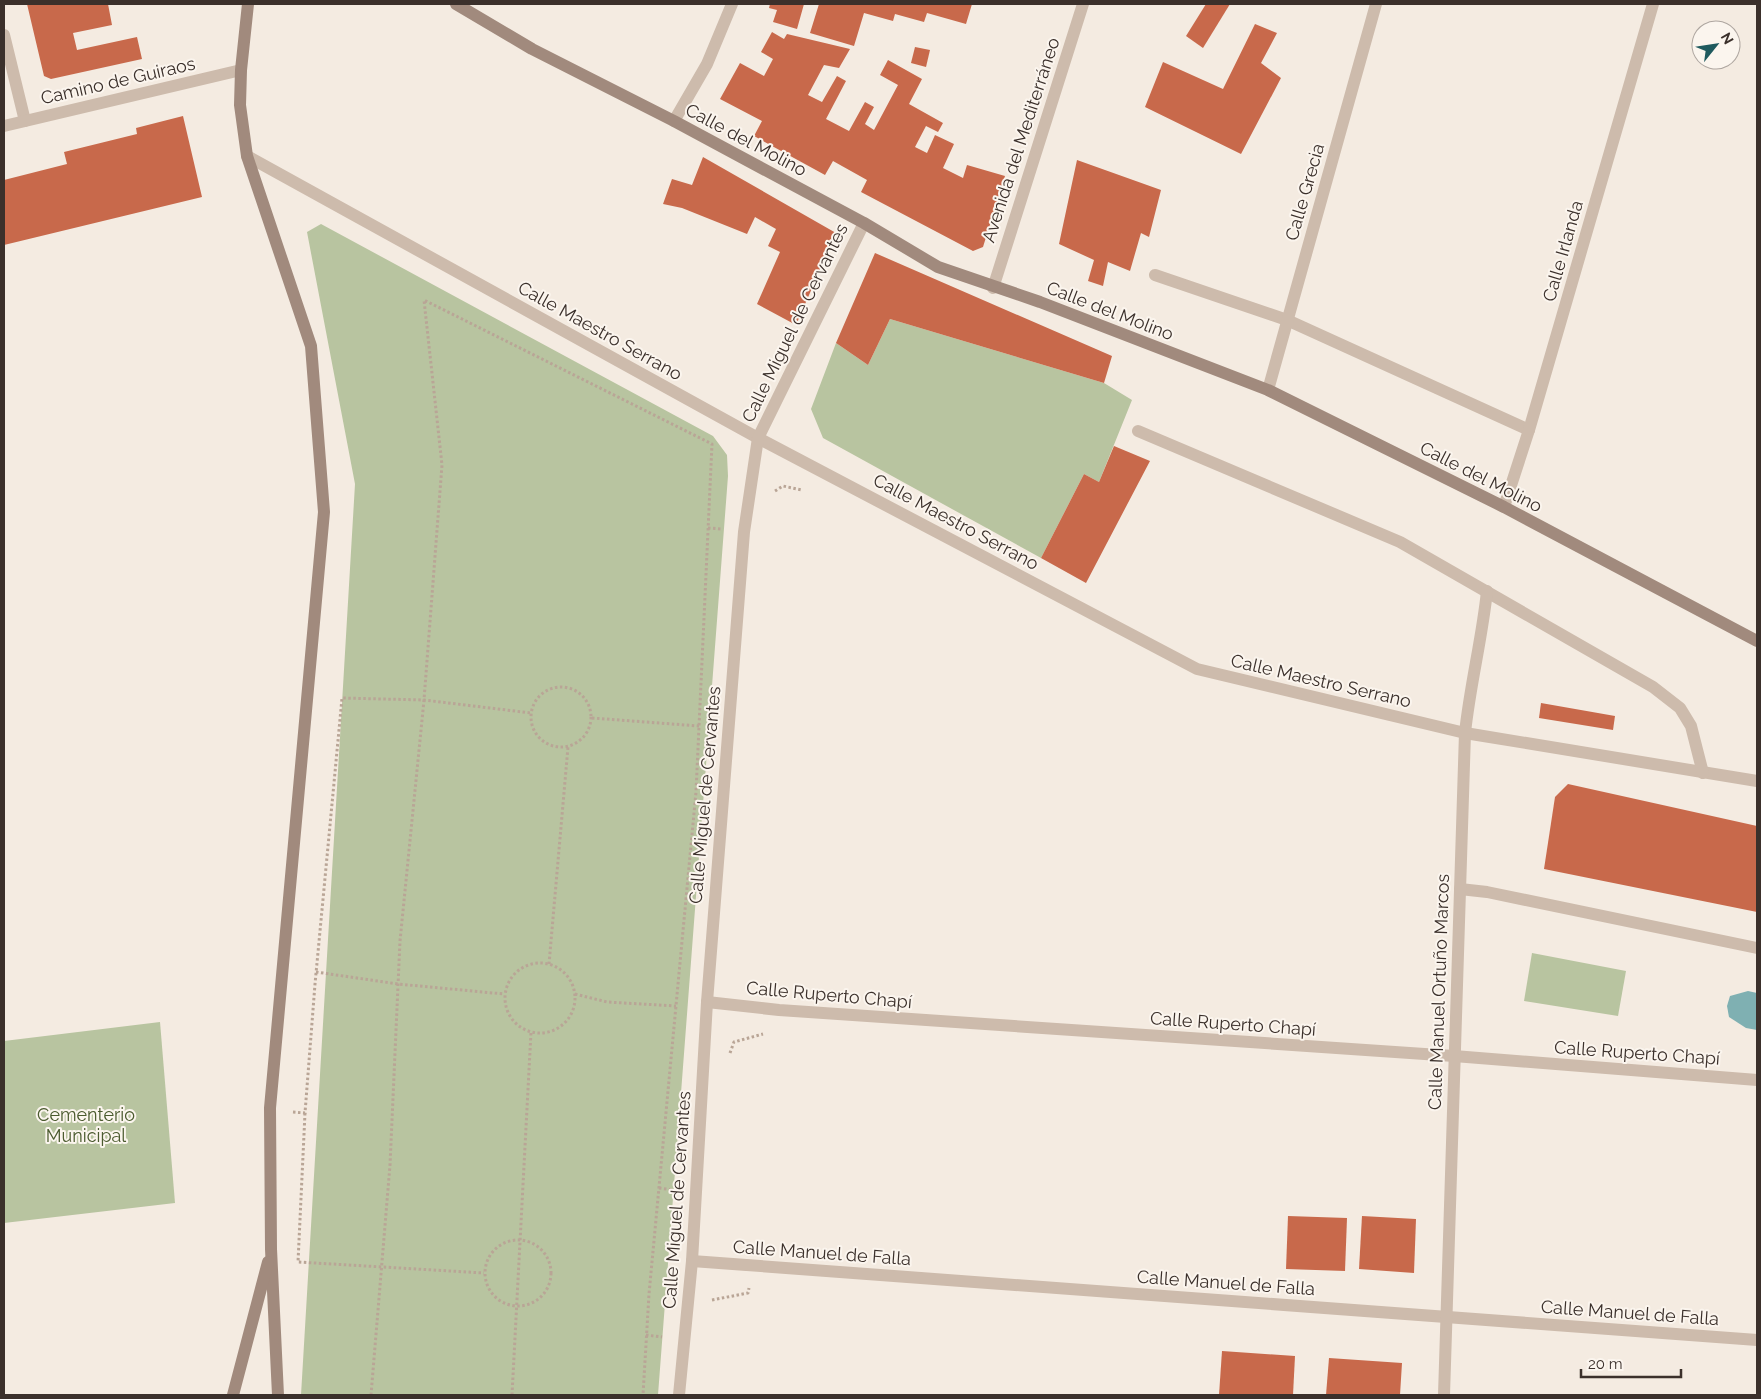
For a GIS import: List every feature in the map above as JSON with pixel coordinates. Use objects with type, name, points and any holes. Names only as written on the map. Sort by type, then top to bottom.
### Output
[{"type":"street","points":[[248,4],[241,70],[240,104],[247,156],[311,346],[324,512],[270,1108],[271,1250],[278,1395]]},
{"type":"street","name":"Calle del Molino","points":[[456,4],[532,49],[674,121],[864,223],[938,267],[993,288],[1040,302],[1268,390],[1504,507],[1757,641]]},
{"type":"street","points":[[674,121],[707,64],[732,4]]},
{"type":"street","name":"Avenida del Mediterráneo","points":[[993,288],[1083,4]]},
{"type":"street","name":"Calle Grecia","points":[[1268,390],[1376,4]]},
{"type":"street","name":"Calle Irlanda","points":[[1504,507],[1529,430],[1652,4]]},
{"type":"street","points":[[4,35],[25,121]]},
{"type":"street","name":"Camino de Guiraos","points":[[4,126],[241,70]]},
{"type":"street","name":"Calle Maestro Serrano","points":[[247,156],[758,438],[1197,669],[1466,733],[1757,781]]},
{"type":"street","name":"Calle Miguel de Cervantes","points":[[680,1395],[692,1261],[707,1002],[744,532],[758,438],[864,223]]},
{"type":"street","points":[[1155,275],[1287,320],[1529,430]]},
{"type":"street","points":[[1138,431],[1400,542],[1653,687],[1680,708],[1691,726],[1704,773]]},
{"type":"street","name":"Calle Manuel Ortuño Marcos","points":[[1444,1395],[1466,733],[1469,695],[1483,632],[1487,591]]},
{"type":"street","points":[[1460,889],[1487,892],[1757,948]]},
{"type":"street","name":"Calle Ruperto Chapí","points":[[707,1002],[779,1010],[1454,1056],[1757,1080]]},
{"type":"street","points":[[233,1395],[271,1250]]},
{"type":"street","name":"Calle Manuel de Falla","points":[[692,1261],[1757,1340]]},
{"type":"path","points":[[371,1395],[390,1165],[400,941],[424,700],[442,464],[424,300],[712,444],[696,792],[649,1294],[643,1395]]},
{"type":"path","points":[[770,494],[784,486],[810,492]]},
{"type":"path","points":[[562,686],[572,688],[584,696],[590,705],[592,718],[585,736],[568,747],[553,746],[543,741],[532,723],[531,713],[541,694],[562,686]]},
{"type":"path","points":[[484,1273],[298,1262],[305,1113],[316,972],[342,698],[424,700],[531,713]]},
{"type":"path","points":[[592,718],[699,726]]},
{"type":"path","points":[[550,964],[568,747]]},
{"type":"path","points":[[538,962],[550,964],[564,972],[571,982],[575,994],[573,1011],[566,1022],[551,1031],[531,1032],[520,1027],[511,1019],[506,1008],[504,994],[508,982],[515,972],[525,966],[538,962]]},
{"type":"path","points":[[316,972],[398,984],[504,994]]},
{"type":"path","points":[[575,994],[607,1002],[676,1006]]},
{"type":"path","points":[[728,1055],[734,1042],[760,1034],[777,1036],[779,1010]]},
{"type":"path","points":[[512,1395],[531,1032]]},
{"type":"path","points":[[669,1076],[703,1075]]},
{"type":"path","points":[[270,1108],[305,1113]]},
{"type":"path","points":[[520,1239],[531,1242],[544,1252],[550,1263],[551,1274],[546,1291],[538,1300],[528,1305],[516,1306],[501,1302],[493,1294],[487,1284],[484,1273],[490,1254],[498,1246],[508,1240],[520,1239]]},
{"type":"green space","points":[[321,224],[713,436],[727,455],[728,476],[658,1395],[301,1395],[355,484],[307,232]]},
{"type":"green space","points":[[890,319],[1104,383],[1132,400],[1099,482],[1084,474],[1041,558],[823,438],[811,409],[836,343],[868,365]]},
{"type":"green space","points":[[1532,953],[1626,971],[1618,1016],[1524,1001]]},
{"type":"green space","name":"Cementerio Municipal","points":[[160,1022],[175,1203],[4,1223],[4,1041]]},
{"type":"water","points":[[1748,991],[1757,993],[1757,1030],[1746,1028],[1729,1017],[1727,1006],[1730,996]]},
{"type":"building","points":[[27,4],[108,4],[112,25],[73,33],[77,50],[137,37],[142,59],[51,79],[44,76]]},
{"type":"building","points":[[770,4],[804,4],[797,29],[773,22],[777,10],[769,8]]},
{"type":"building","points":[[819,4],[972,4],[966,24],[927,13],[924,22],[895,14],[893,21],[864,13],[854,46],[810,33]]},
{"type":"building","points":[[1206,4],[1230,4],[1203,48],[1186,36]]},
{"type":"building","points":[[1255,24],[1277,33],[1261,63],[1281,78],[1241,154],[1145,107],[1163,62],[1223,89]]},
{"type":"building","points":[[772,32],[784,39],[787,34],[850,49],[839,68],[824,65],[808,95],[822,102],[837,76],[846,81],[826,119],[849,131],[865,102],[874,107],[865,124],[874,130],[898,85],[880,75],[888,60],[922,79],[909,104],[943,123],[938,132],[926,126],[915,147],[927,153],[935,135],[954,144],[943,168],[963,178],[967,165],[1005,176],[983,247],[973,251],[861,192],[867,180],[833,161],[825,175],[754,136],[762,121],[720,99],[740,63],[764,76],[773,59],[761,52]]},
{"type":"building","points":[[915,47],[930,50],[926,67],[911,63]]},
{"type":"building","points":[[183,116],[202,197],[4,245],[4,180],[67,164],[64,152],[137,134],[136,128]]},
{"type":"building","points":[[703,157],[836,233],[796,325],[757,304],[780,252],[768,246],[776,229],[755,217],[747,234],[682,208],[663,204],[672,179],[692,185]]},
{"type":"building","points":[[1077,160],[1161,190],[1149,237],[1141,233],[1130,271],[1108,262],[1103,286],[1088,281],[1094,260],[1059,244]]},
{"type":"building","points":[[875,253],[1112,356],[1104,383],[890,319],[868,365],[836,343]]},
{"type":"building","points":[[1114,446],[1150,461],[1086,583],[1041,558],[1084,474],[1099,482]]},
{"type":"building","points":[[1541,703],[1615,716],[1613,730],[1539,718]]},
{"type":"building","points":[[1568,784],[1757,826],[1757,912],[1544,869],[1555,797]]},
{"type":"building","points":[[1288,1216],[1347,1218],[1345,1271],[1286,1269]]},
{"type":"building","points":[[1362,1216],[1416,1219],[1414,1273],[1359,1269]]},
{"type":"building","points":[[1222,1351],[1295,1356],[1293,1395],[1219,1395]]},
{"type":"building","points":[[1329,1358],[1402,1363],[1400,1395],[1326,1395]]}]
